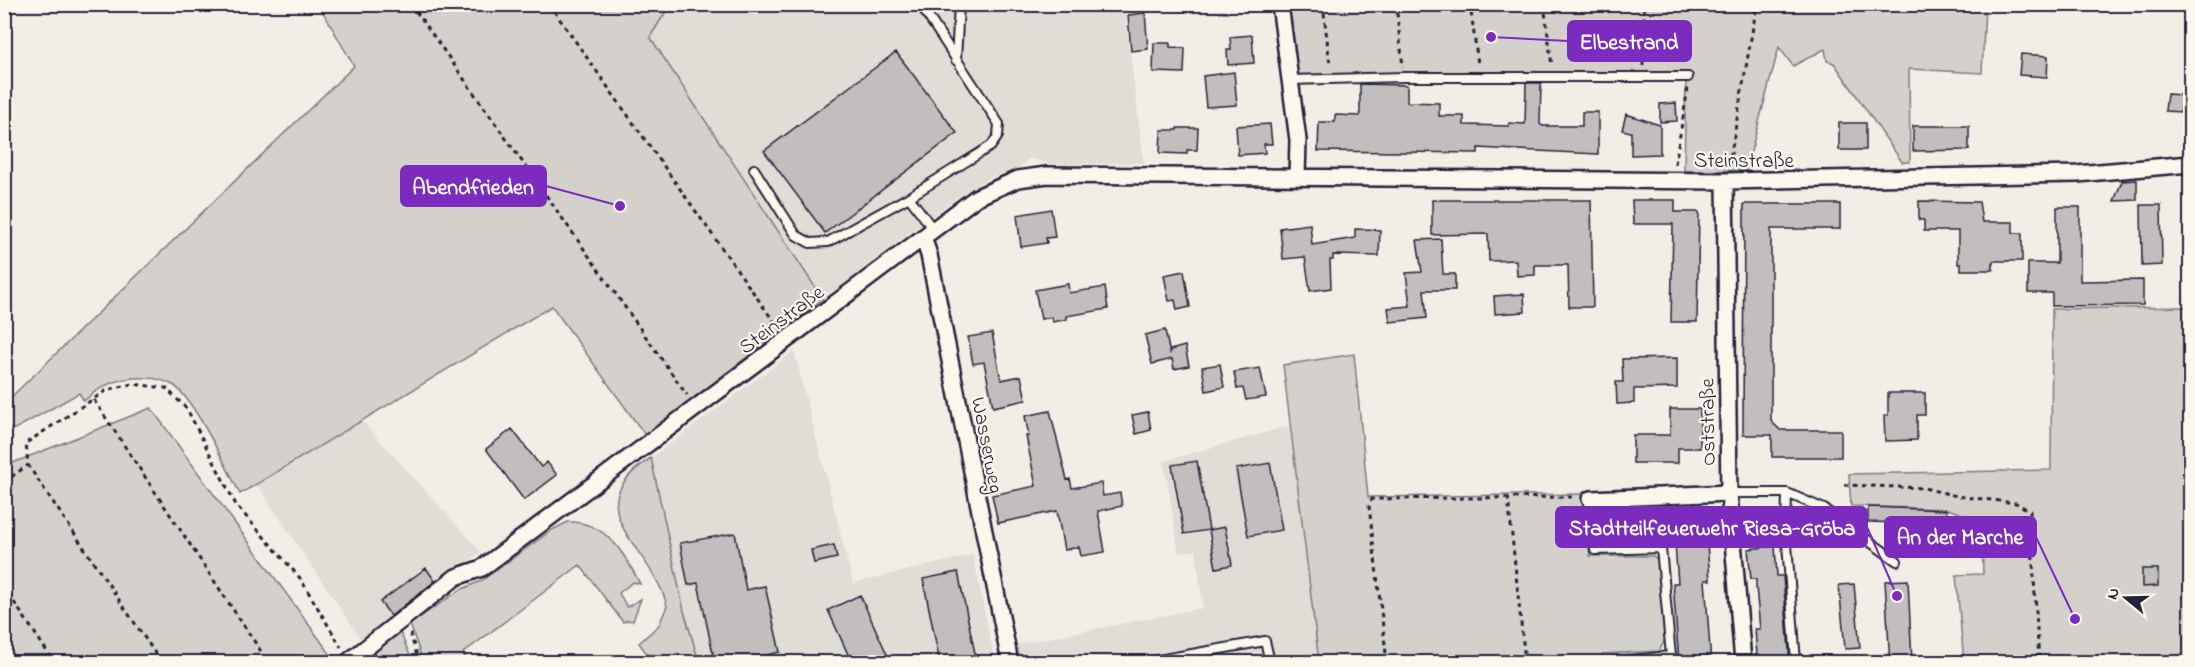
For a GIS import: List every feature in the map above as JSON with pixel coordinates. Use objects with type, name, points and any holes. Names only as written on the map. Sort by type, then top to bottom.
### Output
[{"type":"street","points":[[1280,4],[1298,140],[1297,177]]},
{"type":"street","name":"Steinstraße","points":[[349,662],[456,577],[482,568],[697,409],[928,233],[977,197],[997,187],[1047,175],[1725,181],[2077,174],[2190,164]]},
{"type":"street","name":"Oststraße","points":[[1725,181],[1729,492],[1743,663]]},
{"type":"street","name":"Wasserweg","points":[[928,233],[931,266],[1010,663]]},
{"type":"street","points":[[1590,499],[1729,492]]},
{"type":"lane","points":[[754,169],[796,236],[810,243],[828,242],[909,197],[991,146],[998,136],[999,124],[920,4]]},
{"type":"lane","points":[[956,60],[959,4]]},
{"type":"lane","points":[[1289,80],[1404,77],[1688,77]]},
{"type":"lane","points":[[909,197],[928,233]]},
{"type":"lane","points":[[1729,492],[1786,494],[1824,509],[1897,561]]},
{"type":"lane","points":[[1786,494],[1786,531],[1796,663]]},
{"type":"lane","points":[[1590,499],[1595,550],[1661,548],[1671,656],[1611,663]]},
{"type":"lane","points":[[1147,663],[1265,641],[1270,663]]},
{"type":"path","points":[[411,4],[697,409]]},
{"type":"path","points":[[549,4],[787,340]]},
{"type":"path","points":[[1323,4],[1334,79]]},
{"type":"path","points":[[1396,4],[1404,77]]},
{"type":"path","points":[[1470,4],[1479,77]]},
{"type":"path","points":[[1544,4],[1553,77]]},
{"type":"path","points":[[1642,78],[1644,4]]},
{"type":"path","points":[[1725,181],[1757,4]]},
{"type":"path","points":[[1673,181],[1688,77]]},
{"type":"path","points":[[161,663],[28,465],[26,443],[107,390],[132,384],[156,385],[173,393],[187,409],[236,505],[300,578],[349,662]]},
{"type":"path","points":[[94,400],[268,663]]},
{"type":"path","points":[[4,482],[28,465]]},
{"type":"path","points":[[1844,485],[1924,488],[1956,496],[1993,498],[2016,503],[2030,511],[2039,663]]},
{"type":"path","points":[[1508,497],[1525,663]]},
{"type":"path","points":[[1387,663],[1369,506],[1372,499],[1508,497],[1590,499]]},
{"type":"path","points":[[4,587],[54,663]]},
{"type":"path","points":[[407,616],[411,642],[418,663]]},
{"type":"shaded area","points":[[319,5],[670,5],[650,37],[823,299],[645,435],[552,306],[240,494],[210,435],[190,403],[173,385],[159,379],[119,380],[101,388],[84,401],[79,393],[15,429],[5,428],[5,403],[354,66]]},
{"type":"shaded area","points":[[670,5],[1124,5],[1144,163],[1049,164],[1029,158],[1018,169],[987,179],[959,196],[823,299],[650,37]]},
{"type":"shaded area","points":[[1285,5],[1985,5],[1982,73],[1909,69],[1910,162],[1902,162],[1834,63],[1827,61],[1825,49],[1793,66],[1779,47],[1746,170],[1684,171],[1686,80],[1297,82]]},
{"type":"shaded area","points":[[2190,307],[2190,662],[1964,662],[1956,575],[1983,574],[1982,520],[1947,509],[1851,506],[1849,474],[2051,470],[2052,309]]},
{"type":"shaded area","points":[[794,351],[853,583],[973,555],[995,662],[699,662],[684,611],[651,458]]},
{"type":"shaded area","points":[[1354,354],[1368,497],[1583,494],[1590,556],[1653,556],[1658,560],[1665,640],[1659,651],[1602,654],[1603,662],[1319,662],[1283,365]]},
{"type":"shaded area","points":[[151,408],[336,662],[5,662],[5,466]]},
{"type":"shaded area","points":[[362,421],[481,552],[361,639],[256,483]]},
{"type":"shaded area","points":[[1289,426],[1301,503],[1319,662],[1021,662],[1017,644],[1203,608],[1196,550],[1179,553],[1164,461]]},
{"type":"shaded area","points":[[651,458],[684,611],[699,662],[653,662],[639,643],[659,625],[667,606],[659,585],[624,529],[617,512],[618,494],[628,477]]},
{"type":"shaded area","points":[[568,522],[581,523],[604,533],[621,551],[640,584],[633,582],[619,593],[627,607],[641,599],[633,621],[623,622],[580,565],[463,653],[470,662],[423,662],[410,624],[460,590],[481,581],[552,530]]},
{"type":"shaded area","points":[[400,632],[413,662],[359,662]]},
{"type":"building","points":[[1145,13],[1148,49],[1131,51],[1128,15]]},
{"type":"building","points":[[1252,35],[1254,63],[1228,65],[1227,50],[1231,50],[1230,37]]},
{"type":"building","points":[[1154,43],[1170,43],[1170,47],[1185,48],[1184,73],[1153,72]]},
{"type":"building","points":[[896,52],[957,133],[825,233],[764,151]]},
{"type":"building","points":[[2021,54],[2048,56],[2047,77],[2019,75]]},
{"type":"building","points":[[1234,72],[1237,105],[1206,107],[1203,76]]},
{"type":"building","points":[[1526,83],[1541,83],[1540,124],[1543,126],[1582,126],[1582,112],[1598,112],[1598,154],[1478,148],[1478,153],[1318,151],[1319,122],[1335,122],[1335,115],[1360,116],[1360,84],[1407,85],[1407,102],[1439,103],[1439,116],[1464,116],[1464,125],[1509,126],[1509,123],[1525,124]]},
{"type":"building","points":[[2167,94],[2182,95],[2181,112],[2165,111]]},
{"type":"building","points":[[1676,103],[1677,121],[1660,122],[1660,104]]},
{"type":"building","points":[[1626,114],[1660,125],[1660,154],[1631,155],[1631,132],[1622,130]]},
{"type":"building","points":[[1839,123],[1866,123],[1866,150],[1839,150]]},
{"type":"building","points":[[1270,124],[1272,144],[1264,144],[1265,153],[1238,155],[1236,126]]},
{"type":"building","points":[[1913,126],[1969,126],[1969,150],[1913,151]]},
{"type":"building","points":[[1177,128],[1198,128],[1197,150],[1187,150],[1187,154],[1160,153],[1161,130],[1177,130]]},
{"type":"building","points":[[2137,180],[2137,200],[2114,201],[2122,181]]},
{"type":"building","points":[[1432,200],[1591,200],[1593,307],[1569,307],[1568,265],[1535,265],[1535,275],[1517,276],[1516,260],[1489,261],[1488,234],[1432,235]]},
{"type":"building","points":[[1632,200],[1675,200],[1675,212],[1699,212],[1697,322],[1671,322],[1673,224],[1633,224]]},
{"type":"building","points":[[1919,201],[1979,202],[1982,222],[2013,222],[2013,233],[2022,233],[2022,261],[1993,261],[1993,270],[1961,270],[1961,264],[1958,264],[1958,231],[1924,231],[1924,220],[1919,220]]},
{"type":"building","points":[[1744,204],[1840,204],[1840,229],[1771,229],[1771,421],[1780,430],[1841,430],[1841,457],[1772,457],[1772,435],[1743,435]]},
{"type":"building","points":[[2141,205],[2161,205],[2162,265],[2142,266]]},
{"type":"building","points":[[2057,207],[2080,207],[2080,281],[2143,280],[2143,305],[2052,306],[2052,293],[2028,293],[2028,263],[2057,263]]},
{"type":"building","points":[[1051,209],[1055,237],[1046,238],[1047,243],[1021,247],[1017,215]]},
{"type":"building","points":[[1310,224],[1312,245],[1355,238],[1355,229],[1380,230],[1379,256],[1333,255],[1333,260],[1330,260],[1331,288],[1310,291],[1305,257],[1283,259],[1280,228]]},
{"type":"building","points":[[1441,239],[1443,274],[1455,274],[1455,290],[1424,290],[1427,318],[1390,322],[1388,308],[1410,306],[1406,273],[1422,272],[1417,240]]},
{"type":"building","points":[[1184,271],[1190,307],[1177,310],[1175,300],[1169,301],[1164,275]]},
{"type":"building","points":[[1068,284],[1069,293],[1105,287],[1108,309],[1066,316],[1067,319],[1053,322],[1051,317],[1041,319],[1035,290]]},
{"type":"building","points":[[1524,294],[1525,312],[1495,314],[1494,296]]},
{"type":"building","points":[[1165,330],[1170,354],[1170,350],[1185,346],[1189,366],[1174,369],[1172,359],[1152,364],[1145,335]]},
{"type":"building","points":[[992,333],[1001,380],[1021,376],[1026,400],[993,407],[984,362],[973,364],[968,337]]},
{"type":"building","points":[[1677,358],[1677,388],[1634,389],[1634,403],[1617,404],[1616,382],[1623,382],[1622,359]]},
{"type":"building","points":[[1220,364],[1224,387],[1206,391],[1202,367]]},
{"type":"building","points":[[1260,368],[1266,397],[1246,400],[1243,388],[1237,389],[1234,372]]},
{"type":"building","points":[[1888,393],[1925,393],[1925,415],[1917,415],[1917,440],[1885,441],[1884,416],[1888,415]]},
{"type":"building","points":[[1670,409],[1700,409],[1700,448],[1678,448],[1678,463],[1633,463],[1633,435],[1670,435]]},
{"type":"building","points":[[1050,411],[1067,480],[1070,479],[1072,488],[1101,483],[1103,496],[1120,493],[1122,506],[1098,511],[1105,552],[1081,556],[1079,547],[1064,550],[1057,511],[998,523],[992,495],[1036,486],[1026,436],[1029,436],[1025,416]]},
{"type":"building","points":[[1148,412],[1151,430],[1136,434],[1132,415]]},
{"type":"building","points":[[512,429],[541,467],[547,462],[557,475],[524,500],[486,449]]},
{"type":"building","points":[[1197,461],[1209,530],[1184,534],[1172,465]]},
{"type":"building","points":[[1270,463],[1282,530],[1248,536],[1236,469]]},
{"type":"building","points":[[1672,505],[1672,510],[1704,507],[1710,580],[1705,580],[1711,663],[1679,663],[1673,583],[1678,583],[1674,531],[1601,536],[1599,509]]},
{"type":"building","points":[[1868,507],[1947,510],[1946,524],[1868,522]]},
{"type":"building","points":[[1225,527],[1232,565],[1216,568],[1209,530]]},
{"type":"building","points":[[735,533],[746,590],[765,586],[780,652],[731,663],[715,663],[698,583],[688,585],[680,543]]},
{"type":"building","points":[[834,545],[837,558],[814,563],[811,550]]},
{"type":"building","points":[[1775,546],[1777,576],[1783,576],[1790,663],[1762,663],[1761,655],[1757,655],[1755,629],[1760,629],[1756,579],[1751,579],[1748,549]]},
{"type":"building","points":[[426,568],[435,581],[391,616],[380,602]]},
{"type":"building","points":[[2142,569],[2158,569],[2158,586],[2142,587]]},
{"type":"building","points":[[958,572],[977,663],[940,663],[923,579]]},
{"type":"building","points":[[1908,580],[1912,663],[1890,663],[1885,581]]},
{"type":"building","points":[[1854,584],[1860,648],[1845,649],[1839,585]]},
{"type":"building","points":[[860,595],[891,663],[852,663],[828,610]]},
{"type":"place","name":"Elbestrand","points":[[1491,37]]},
{"type":"place","name":"Abendfrieden","points":[[620,206]]},
{"type":"place","name":"Stadtteilfeuerwehr Riesa-Gröba","points":[[1897,596]]},
{"type":"place","name":"An der Marche","points":[[2075,619]]}]
